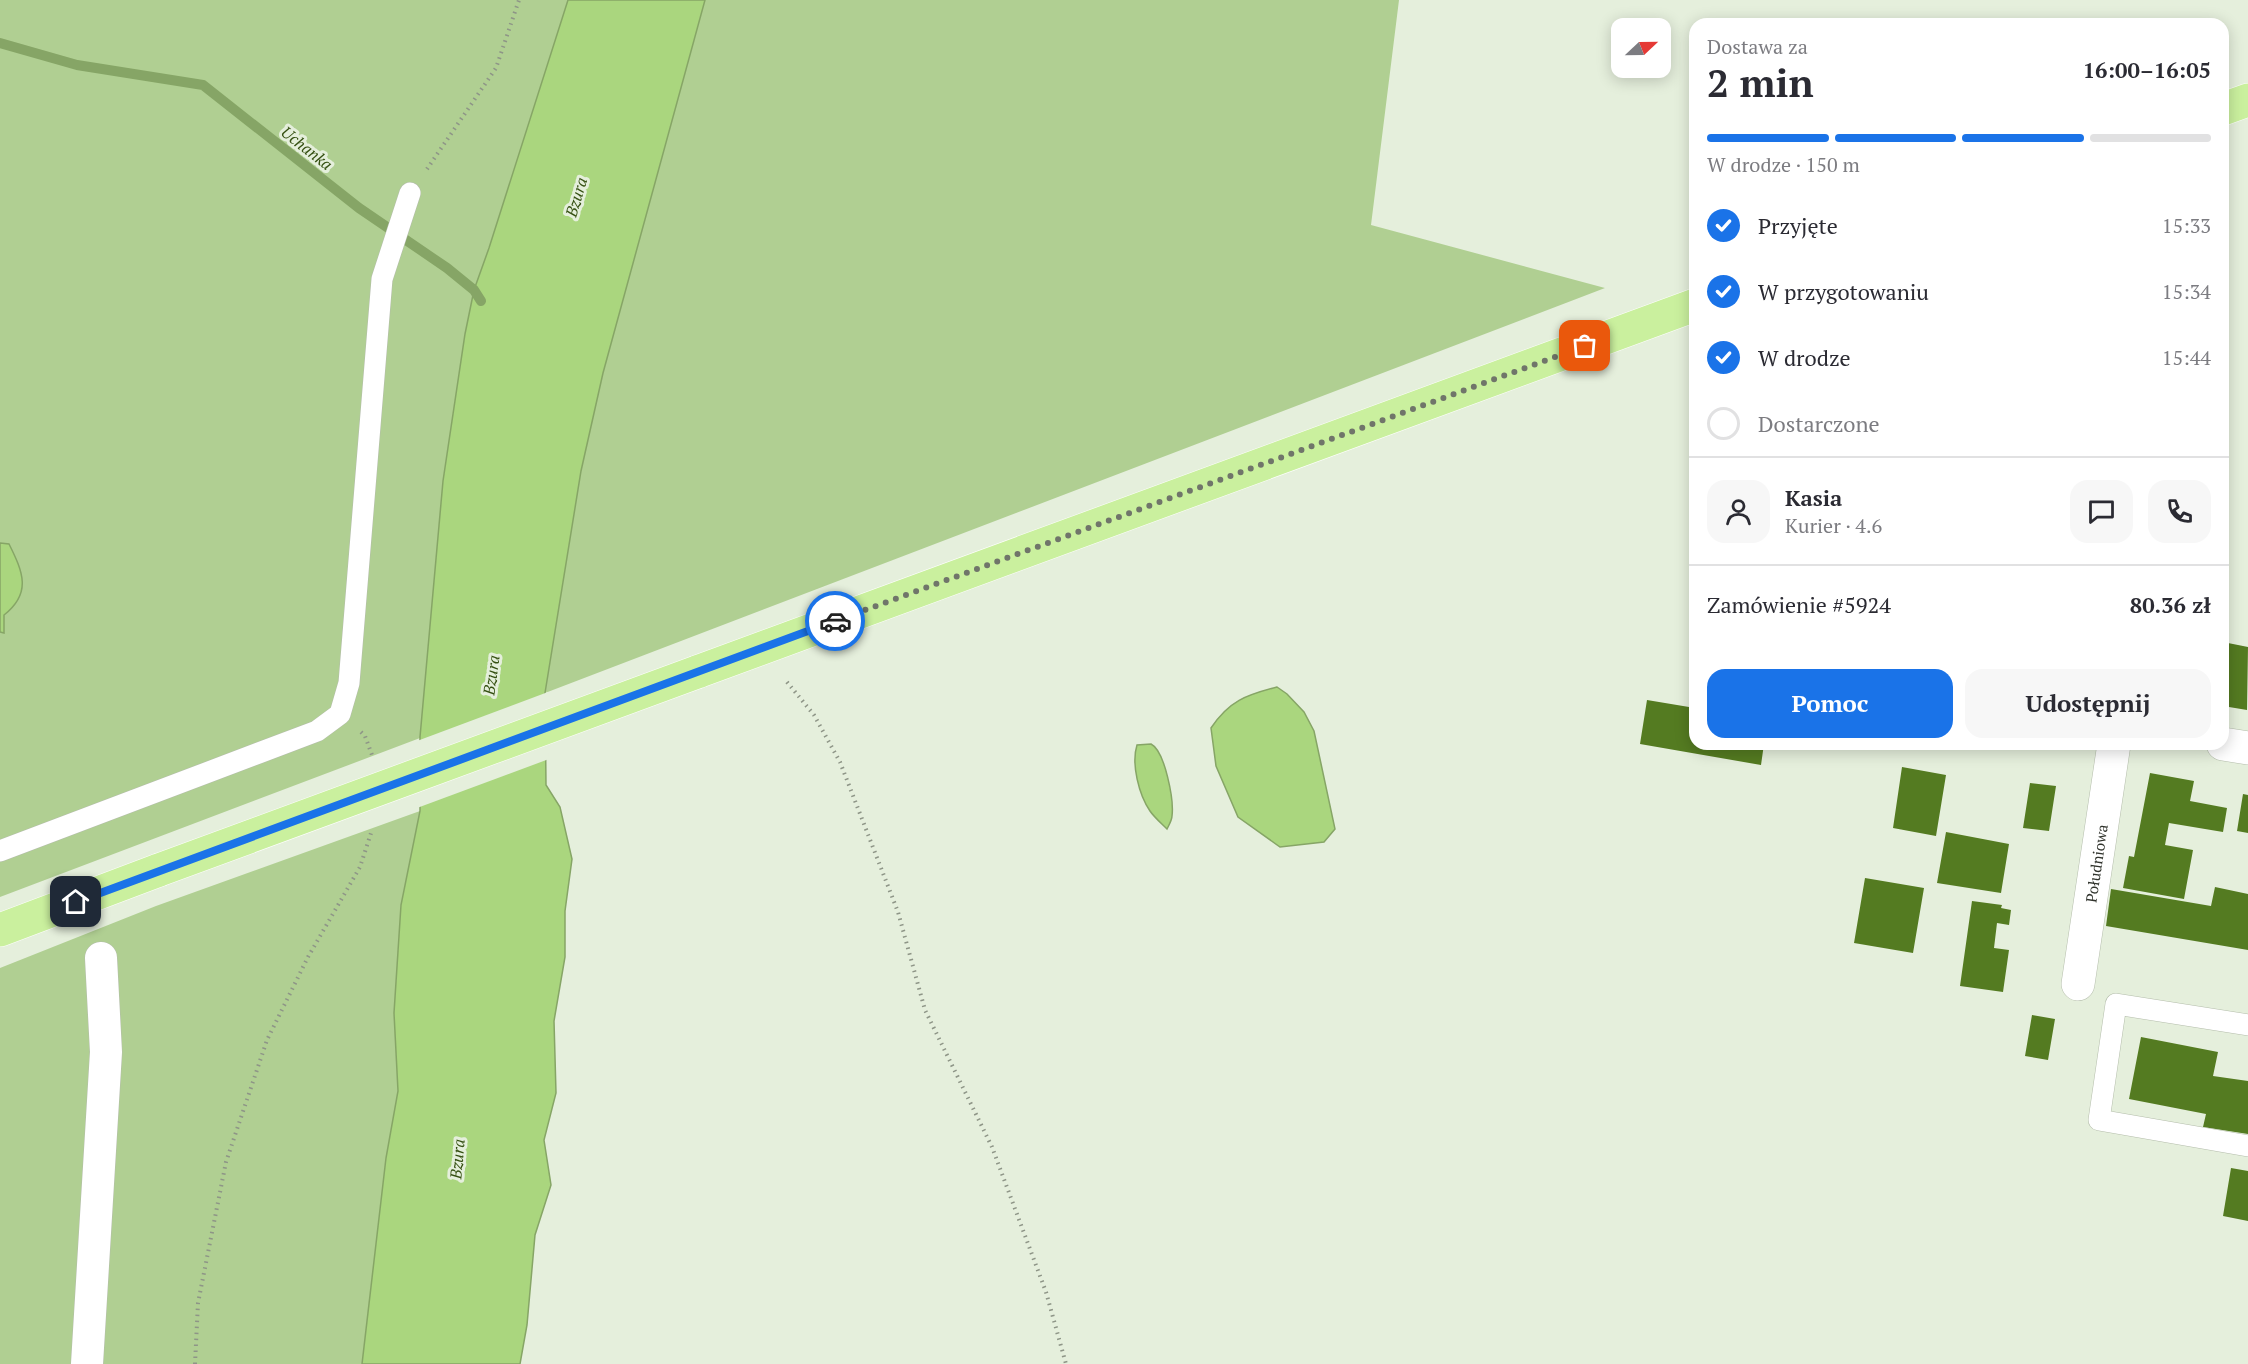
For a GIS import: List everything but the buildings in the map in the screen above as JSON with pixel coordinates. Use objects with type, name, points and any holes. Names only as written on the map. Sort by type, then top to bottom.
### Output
[{"type":"main road","points":[[2229,107],[2248,99]]},
{"type":"main road","points":[[0,930],[1689,307]]},
{"type":"street","points":[[2229,745],[2248,748]]},
{"type":"street","name":"Południowa","points":[[2078,984],[2113,750]]},
{"type":"street","points":[[87,1364],[106,1052],[101,958]]},
{"type":"lane","points":[[0,850],[317,731],[340,714],[349,683],[382,279],[410,193]]},
{"type":"lane","points":[[2248,1025],[2116,1004],[2099,1120],[2248,1146]]},
{"type":"path","points":[[410,193],[496,68],[519,0]]},
{"type":"path","points":[[787,682],[813,715],[840,762],[898,912],[926,1010],[992,1147],[1046,1292],[1066,1364]]},
{"type":"path","points":[[340,714],[365,736],[373,757]]},
{"type":"path","points":[[195,1364],[198,1303],[226,1162],[267,1040],[308,957],[360,867],[374,822]]},
{"type":"shaded area","points":[[0,0],[568,0],[474,290],[465,334],[443,481],[420,738],[0,897]]},
{"type":"shaded area","points":[[705,0],[1399,0],[1371,225],[1605,288],[545,693],[581,471],[603,373]]},
{"type":"shaded area","points":[[420,811],[401,905],[394,1013],[398,1091],[386,1158],[362,1364],[0,1364],[0,968],[156,906]]},
{"type":"water","name":"Bzura","points":[[568,0],[705,0],[603,373],[581,471],[545,693],[546,785],[560,807],[572,859],[565,911],[565,957],[554,1021],[556,1093],[544,1140],[551,1185],[535,1235],[527,1325],[520,1364],[362,1364],[386,1158],[398,1091],[394,1013],[401,905],[420,811],[420,737],[443,481],[465,334],[474,290]]},
{"type":"water","points":[[0,543],[9,544],[18,564],[22,582],[19,599],[4,615],[4,633],[0,632]]},
{"type":"water","points":[[1277,687],[1304,712],[1314,731],[1335,829],[1324,842],[1280,847],[1238,817],[1216,766],[1211,728],[1225,711],[1239,700]]},
{"type":"water","points":[[1151,744],[1160,756],[1170,788],[1172,816],[1167,829],[1150,811],[1142,797],[1137,779],[1135,753],[1137,745]]},
{"type":"pier","points":[[548,692],[549,759],[417,808],[417,741]]},
{"type":"waterway","name":"Uchanka","points":[[0,43],[77,65],[203,85],[359,208],[447,268],[474,290],[481,301]]},
{"type":"way so far","points":[[835,621],[1585,346]]},
{"type":"route","points":[[76,902],[835,621]]}]
